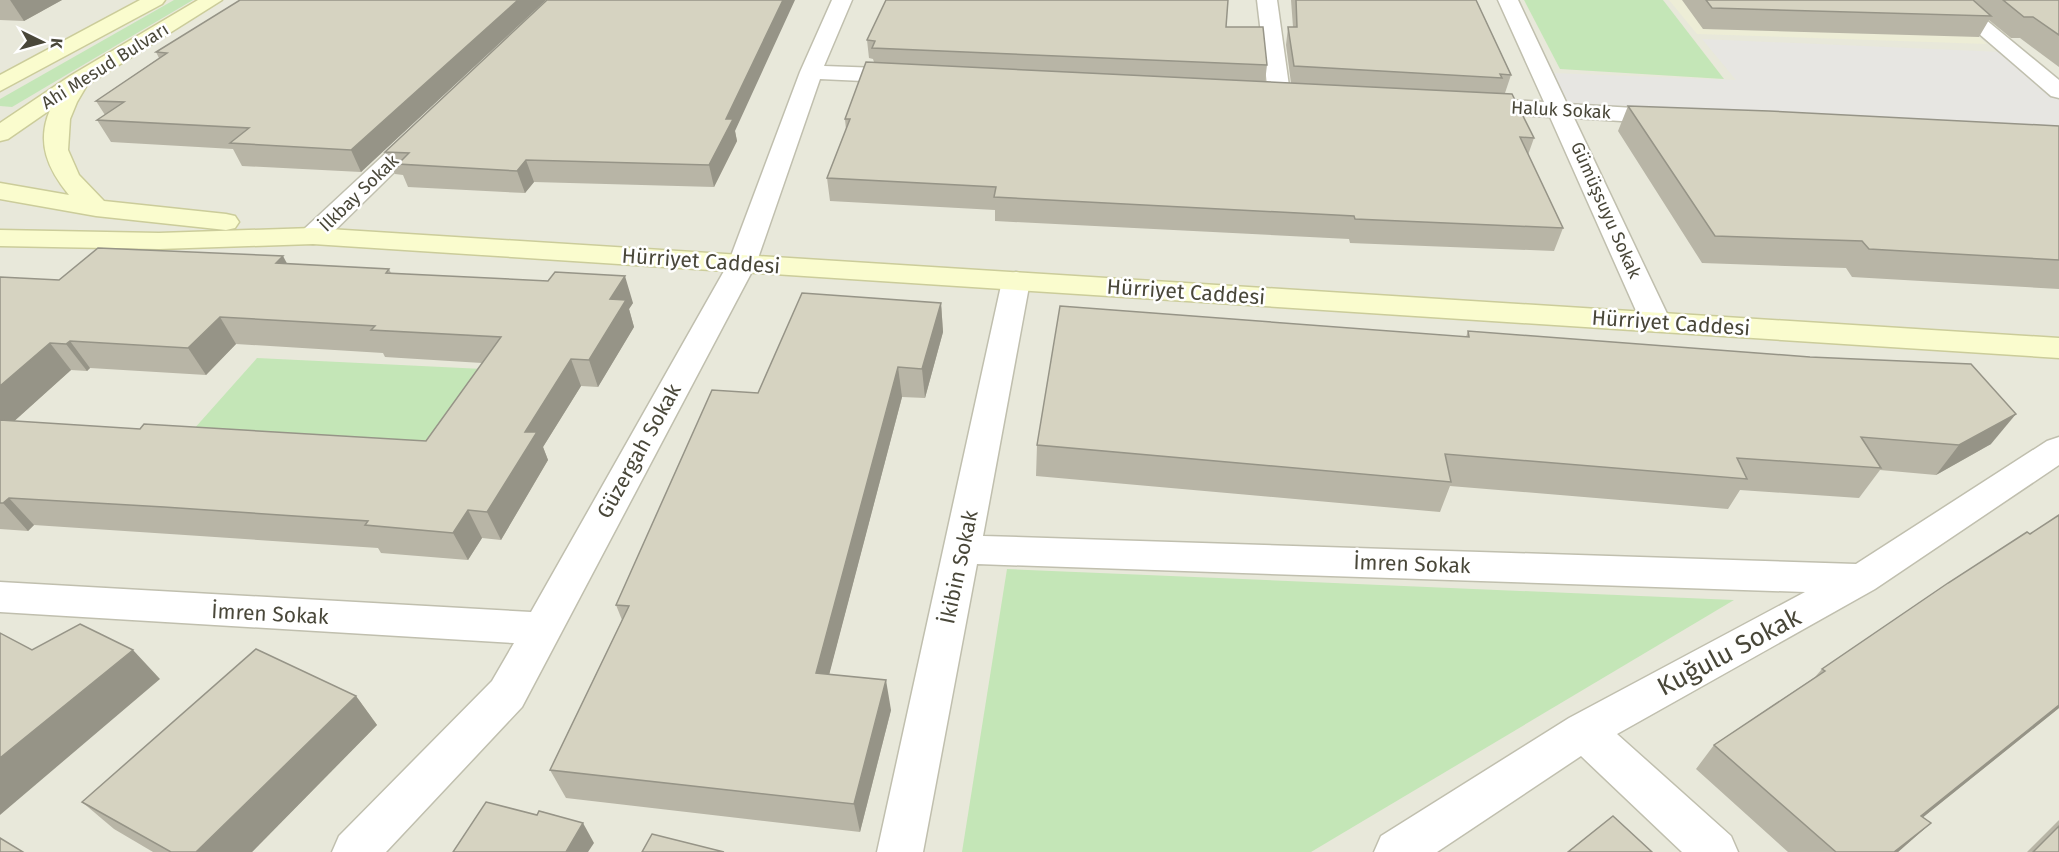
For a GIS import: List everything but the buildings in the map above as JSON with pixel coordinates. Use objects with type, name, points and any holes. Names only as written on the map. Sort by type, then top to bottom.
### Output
[{"type":"main road","name":"Ahi Mesud Bulvarı","points":[[0,84],[155,0]]},
{"type":"main road","name":"Ahi Mesud Bulvarı","points":[[0,134],[78,81],[212,0]]},
{"type":"main road","points":[[78,81],[59,114],[54,135],[55,151],[64,174],[75,189],[96,207]]},
{"type":"main road","points":[[0,191],[96,207],[244,224],[314,236]]},
{"type":"main road","points":[[0,238],[159,241],[314,236]]},
{"type":"main road","name":"Hürriyet Caddesi","points":[[314,236],[2059,348]]},
{"type":"main road","points":[[0,246],[43,238]]},
{"type":"street","name":"Güzergah Sokak","points":[[355,852],[507,694],[742,264],[811,72],[842,0]]},
{"type":"street","points":[[1267,0],[1279,93]]},
{"type":"street","name":"Gümüşsuyu Sokak","points":[[1508,0],[1561,111],[1656,322]]},
{"type":"street","points":[[1950,0],[2059,92]]},
{"type":"street","points":[[811,72],[928,77]]},
{"type":"street","points":[[1256,92],[1302,95]]},
{"type":"street","name":"Haluk Sokak","points":[[1455,104],[1691,118]]},
{"type":"street","name":"İlkbay Sokak","points":[[314,236],[441,114]]},
{"type":"street","name":"İkibin Sokak","points":[[900,852],[1016,281]]},
{"type":"street","name":"Kuğulu Sokak","points":[[1397,852],[1584,731],[1862,579],[2059,449]]},
{"type":"street","name":"İmren Sokak","points":[[963,549],[1862,579]]},
{"type":"street","name":"İmren Sokak","points":[[9,606],[541,629]]},
{"type":"street","points":[[1584,731],[1715,852]]},
{"type":"shaded area","points":[[0,0],[2059,0],[2059,852],[0,852]]},
{"type":"shaded area","points":[[1669,0],[1935,0],[1987,44],[1697,34]]},
{"type":"shaded area","points":[[1702,39],[2002,52],[2059,100],[2059,127],[1569,105],[1552,73],[1736,80]]},
{"type":"green space","points":[[174,0],[193,0],[12,107],[0,106],[0,99]]},
{"type":"green space","points":[[1524,0],[1663,0],[1724,79],[1560,69]]},
{"type":"green space","points":[[257,358],[483,369],[429,451],[185,439]]},
{"type":"green space","points":[[1007,569],[1734,600],[1311,852],[962,852]]}]
